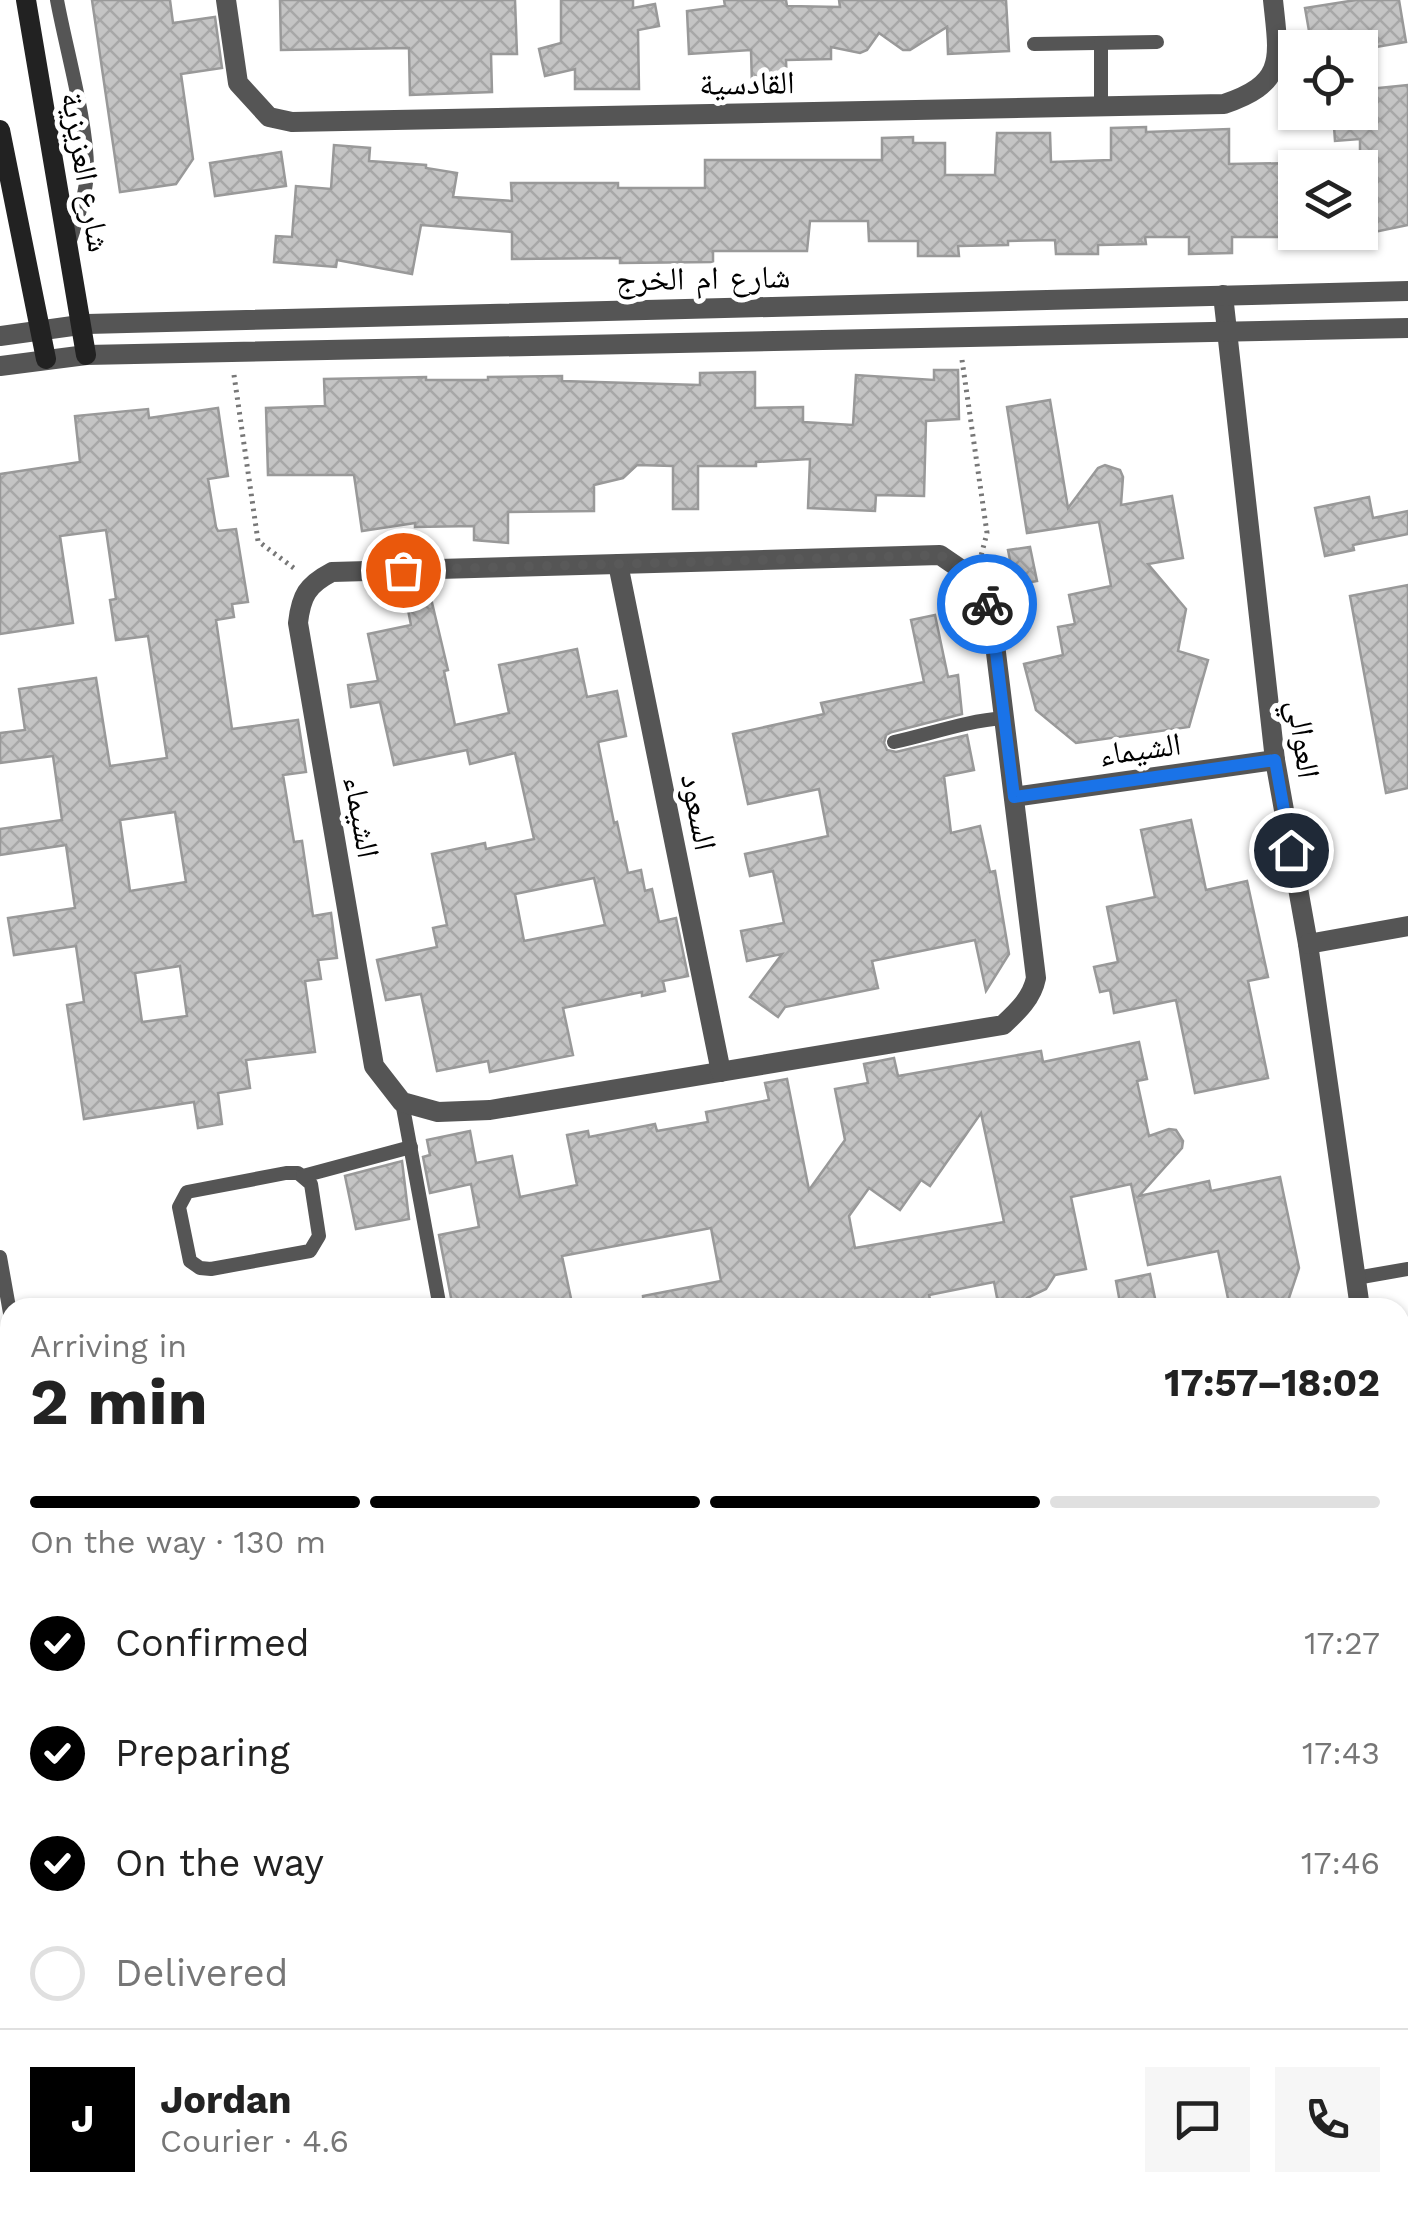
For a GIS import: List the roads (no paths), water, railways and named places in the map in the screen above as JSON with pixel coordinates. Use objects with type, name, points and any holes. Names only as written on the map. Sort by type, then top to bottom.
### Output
[{"type":"main road","name":"شارع العزيزية","points":[[26,0],[86,355]]},
{"type":"main road","points":[[0,130],[46,359]]},
{"type":"street","name":"القادسية","points":[[226,0],[238,83],[270,117],[292,122],[1224,104],[1252,94],[1269,78],[1278,56],[1273,0]]},
{"type":"street","name":"شارع ام الخرج","points":[[0,336],[81,325],[1408,291]]},
{"type":"street","name":"العوالي","points":[[1224,295],[1275,760],[1308,944],[1359,1298]]},
{"type":"street","name":"شارع ام الخرج","points":[[0,366],[86,355],[1408,328]]},
{"type":"street","points":[[402,1102],[438,1112],[490,1110],[1003,1025],[1033,991],[1036,978],[991,612],[975,580],[940,555],[618,564]]},
{"type":"street","name":"الشيماء","points":[[402,1102],[374,1066],[298,624],[301,600],[311,582],[332,572],[618,564]]},
{"type":"street","name":"السعود","points":[[618,564],[721,1072]]},
{"type":"street","name":"الشيماء","points":[[1014,797],[1275,760]]},
{"type":"street","points":[[1308,944],[1408,926]]},
{"type":"lane","points":[[57,0],[84,138],[86,172],[81,209],[68,246]]},
{"type":"lane","points":[[1034,44],[1157,42]]},
{"type":"lane","points":[[1101,43],[1101,106]]},
{"type":"lane","points":[[894,742],[970,721],[1004,718]]},
{"type":"lane","points":[[402,1102],[438,1298]]},
{"type":"lane","points":[[303,1176],[311,1184],[318,1230],[318,1242],[310,1251],[211,1269],[190,1261],[179,1207],[187,1192],[286,1173],[303,1176],[410,1147]]},
{"type":"lane","points":[[0,1257],[7,1298]]},
{"type":"lane","points":[[1356,1278],[1408,1269]]}]
